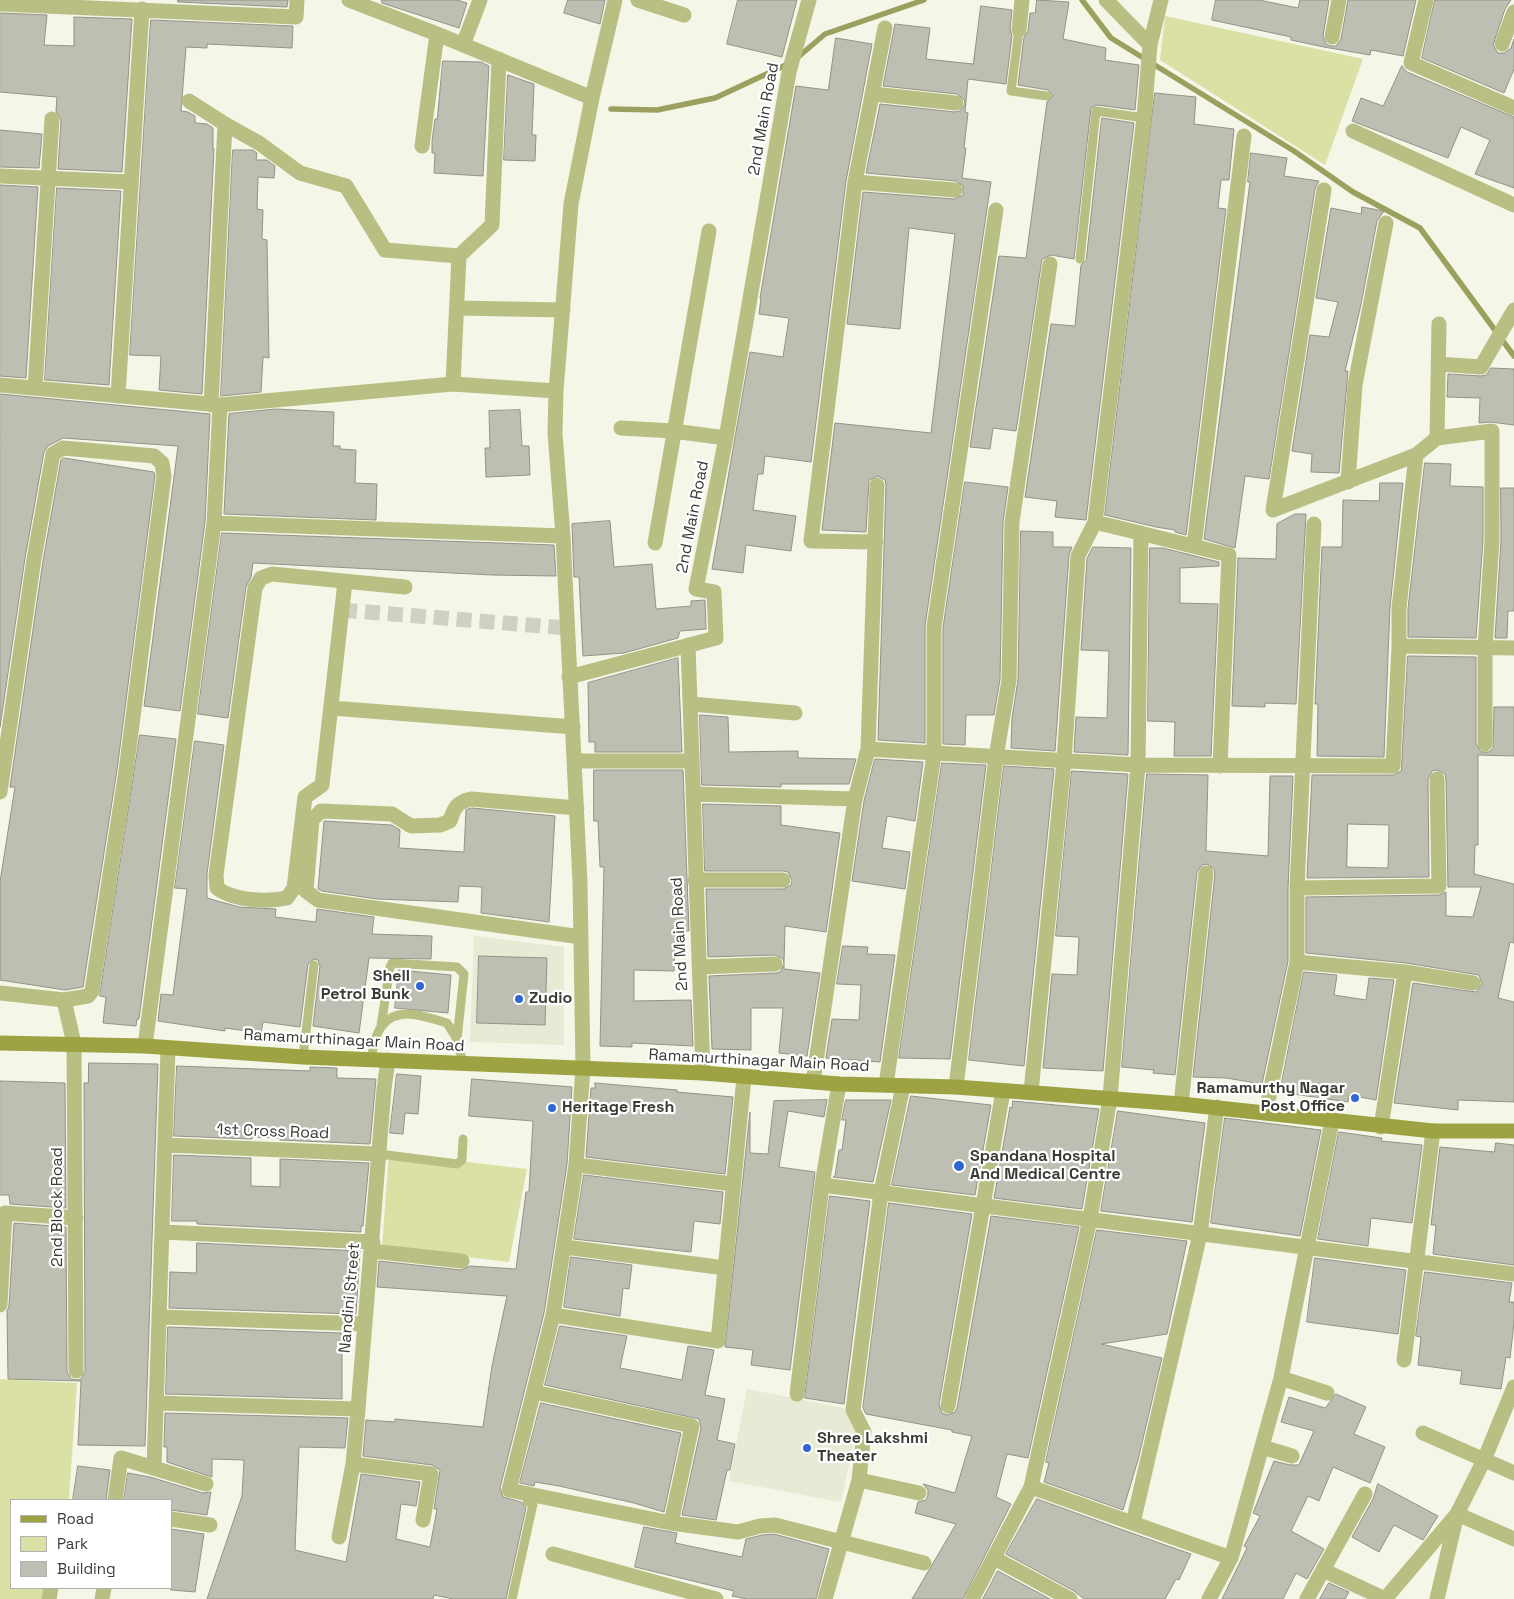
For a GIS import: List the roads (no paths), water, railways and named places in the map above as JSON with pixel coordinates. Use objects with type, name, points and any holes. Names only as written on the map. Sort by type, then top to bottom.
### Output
[{"type":"main road","name":"Ramamurthinagar Main Road","points":[[0,1043],[145,1046],[303,1057],[703,1073],[744,1078],[839,1084],[1031,1092],[1216,1107],[1381,1127],[1432,1131],[1514,1131]]},
{"type":"street","points":[[0,4],[34,3],[296,17],[297,0]]},
{"type":"street","points":[[349,0],[592,98]]},
{"type":"street","points":[[463,45],[480,0]]},
{"type":"street","points":[[615,0],[592,98],[571,204],[556,391],[555,433],[563,536],[577,808],[583,1068],[576,1165],[565,1247],[553,1315],[509,1490],[529,1496],[671,1523],[738,1532],[760,1526],[775,1525],[924,1563]]},
{"type":"street","points":[[638,0],[684,16]]},
{"type":"street","name":"2nd Main Road","points":[[703,1073],[688,645],[716,638],[714,592],[696,588],[726,438],[789,72],[809,0]]},
{"type":"street","points":[[1019,30],[1022,0]]},
{"type":"street","points":[[1106,0],[1149,56]]},
{"type":"street","points":[[1031,1092],[1064,761],[1078,556],[1095,522],[1144,118],[1149,56],[1161,0]]},
{"type":"street","points":[[1332,37],[1339,0]]},
{"type":"street","points":[[1426,0],[1412,63],[1514,108]]},
{"type":"street","points":[[118,396],[142,9]]},
{"type":"street","points":[[1502,44],[1514,12]]},
{"type":"street","points":[[876,542],[811,541],[855,182],[885,28]]},
{"type":"street","points":[[422,146],[437,34]]},
{"type":"street","points":[[454,384],[459,256],[492,225],[499,59]]},
{"type":"street","points":[[873,94],[956,103]]},
{"type":"street","points":[[189,102],[259,143],[300,173],[346,186],[385,250],[459,256]]},
{"type":"street","points":[[35,388],[52,119]]},
{"type":"street","points":[[145,1046],[214,523],[225,124]]},
{"type":"street","points":[[1353,131],[1514,205]]},
{"type":"street","points":[[1194,546],[1244,136]]},
{"type":"street","points":[[0,176],[131,182]]},
{"type":"street","points":[[855,182],[955,190]]},
{"type":"street","points":[[1324,190],[1273,510],[1416,454],[1437,438],[1492,431],[1492,540],[1485,648],[1485,744]]},
{"type":"street","points":[[886,1085],[934,754],[934,627],[996,210]]},
{"type":"street","points":[[1348,482],[1355,385],[1386,223]]},
{"type":"street","points":[[655,543],[709,231]]},
{"type":"street","points":[[956,1088],[996,758],[1009,680],[1012,522],[1050,264]]},
{"type":"street","points":[[456,308],[563,310]]},
{"type":"street","points":[[1438,364],[1481,367],[1514,310]]},
{"type":"street","points":[[1437,438],[1439,324]]},
{"type":"street","points":[[0,385],[216,405],[454,384],[556,391]]},
{"type":"street","points":[[621,428],[673,431],[726,438]]},
{"type":"street","points":[[0,792],[32,569],[53,454],[63,448],[154,456],[162,463],[164,476],[126,770],[92,991],[88,996],[64,1000],[0,993]]},
{"type":"street","points":[[868,749],[1138,765],[1393,766],[1399,608],[1416,454]]},
{"type":"street","points":[[813,1082],[855,799],[868,749],[877,485]]},
{"type":"street","points":[[1095,522],[1229,555],[1220,766]]},
{"type":"street","points":[[214,523],[563,536]]},
{"type":"street","points":[[1266,1112],[1297,962],[1297,888],[1314,524]]},
{"type":"street","points":[[972,1599],[1031,1487],[1090,1219],[1110,1098],[1138,765],[1141,533]]},
{"type":"street","points":[[345,582],[322,786],[305,797],[294,888],[287,898],[274,901],[225,895],[217,888],[216,875],[256,588],[261,578],[272,574],[405,587]]},
{"type":"street","points":[[569,677],[688,645]]},
{"type":"street","points":[[1399,646],[1514,648]]},
{"type":"street","points":[[691,704],[794,713]]},
{"type":"street","points":[[332,708],[573,727]]},
{"type":"street","points":[[574,761],[692,761]]},
{"type":"street","points":[[1297,888],[1439,886],[1437,779]]},
{"type":"street","points":[[693,794],[855,799]]},
{"type":"street","points":[[577,808],[471,799],[461,801],[454,808],[450,821],[440,825],[411,826],[392,814],[321,811],[312,820],[306,891],[318,900],[581,937]]},
{"type":"street","points":[[1181,1104],[1206,873]]},
{"type":"street","points":[[695,880],[783,880]]},
{"type":"street","points":[[1297,962],[1405,972],[1473,983]]},
{"type":"street","points":[[700,967],[775,964]]},
{"type":"street","points":[[1381,1127],[1405,972]]},
{"type":"street","name":"2nd Block Road","points":[[64,1000],[74,1044],[76,1371]]},
{"type":"street","points":[[154,1468],[168,1048]]},
{"type":"street","name":"Nandini Street","points":[[339,1537],[353,1464],[388,1060]]},
{"type":"street","points":[[553,1315],[718,1342],[744,1078]]},
{"type":"street","points":[[797,1394],[822,1185],[839,1084]]},
{"type":"street","points":[[826,1599],[859,1480],[864,1432],[853,1410],[881,1192],[903,1086]]},
{"type":"street","points":[[948,1406],[1003,1091]]},
{"type":"street","points":[[1133,1523],[1200,1234],[1216,1107]]},
{"type":"street","points":[[1209,1599],[1231,1558],[1281,1378],[1332,1121]]},
{"type":"street","points":[[1404,1360],[1432,1131]]},
{"type":"street","name":"1st Cross Road","points":[[165,1145],[379,1154]]},
{"type":"street","points":[[576,1165],[733,1184]]},
{"type":"street","points":[[822,1185],[1514,1274]]},
{"type":"street","points":[[0,1305],[5,1213],[76,1218]]},
{"type":"street","points":[[163,1232],[373,1246],[462,1261]]},
{"type":"street","points":[[565,1247],[725,1268]]},
{"type":"street","points":[[160,1316],[365,1324]]},
{"type":"street","points":[[1281,1378],[1326,1393]]},
{"type":"street","points":[[1437,1599],[1457,1514],[1508,1418],[1514,1387]]},
{"type":"street","points":[[534,1392],[692,1426],[671,1523]]},
{"type":"street","points":[[157,1402],[358,1409]]},
{"type":"street","points":[[1423,1433],[1514,1473]]},
{"type":"street","points":[[1262,1447],[1292,1456]]},
{"type":"street","points":[[116,1499],[121,1458],[206,1484]]},
{"type":"street","points":[[353,1464],[431,1474],[423,1520]]},
{"type":"street","points":[[859,1480],[919,1493]]},
{"type":"street","points":[[1031,1487],[1231,1558]]},
{"type":"street","points":[[1307,1599],[1365,1494]]},
{"type":"street","points":[[1457,1514],[1514,1539]]},
{"type":"street","points":[[1323,1570],[1385,1599],[1457,1514]]},
{"type":"street","points":[[172,1519],[210,1525]]},
{"type":"street","points":[[553,1554],[716,1599]]},
{"type":"street","points":[[994,1558],[1070,1599]]},
{"type":"lane","points":[[1019,30],[1010,92],[1047,96]]},
{"type":"lane","points":[[1080,258],[1096,112],[1144,118]]},
{"type":"lane","points":[[371,1059],[381,1026],[392,963],[462,969],[464,974],[457,1040]]},
{"type":"lane","points":[[303,1057],[314,965]]},
{"type":"lane","points":[[381,1026],[392,1018],[407,1013],[447,1023],[457,1040],[463,1063]]},
{"type":"lane","points":[[379,1154],[456,1164],[462,1160],[463,1139]]},
{"type":"lane","points":[[512,1599],[533,1504],[528,1502],[529,1496]]},
{"type":"waterway","points":[[797,58],[825,34],[924,0]]},
{"type":"waterway","points":[[1082,0],[1111,38],[1294,151],[1353,192],[1420,228],[1514,356]]},
{"type":"waterway","points":[[611,109],[657,110],[715,98],[790,63]]},
{"type":"tunnel","points":[[342,610],[567,628]]},
{"type":"place","name":"Shell Petrol Bunk","points":[[420,986]]},
{"type":"place","name":"Zudio","points":[[519,999]]},
{"type":"place","name":"Ramamurthy Nagar Post Office","points":[[1355,1098]]},
{"type":"place","name":"Heritage Fresh","points":[[552,1108]]},
{"type":"place","name":"Spandana Hospital And Medical Centre","points":[[959,1166]]},
{"type":"place","name":"Shree Lakshmi Theater","points":[[807,1448]]}]
